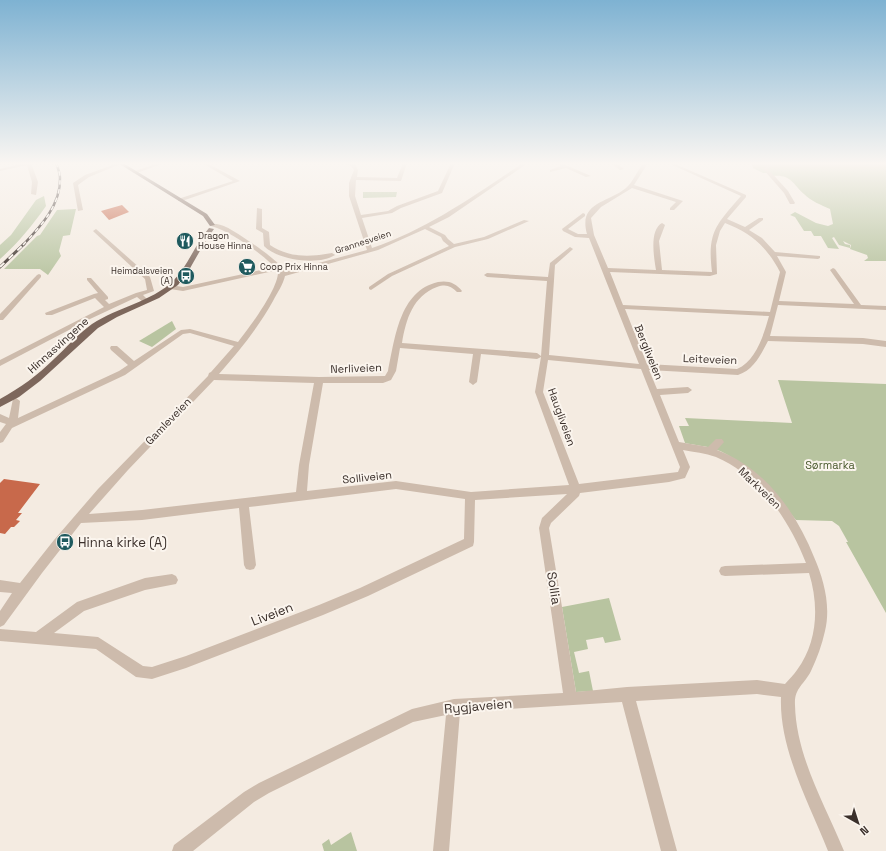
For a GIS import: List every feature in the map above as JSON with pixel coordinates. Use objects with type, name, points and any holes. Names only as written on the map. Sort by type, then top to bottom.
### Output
[{"type":"main road","points":[[184,203],[202,214],[209,227]]},
{"type":"main road","name":"Hinnasvingene","points":[[0,403],[45,373],[82,336],[96,325],[146,301],[170,287],[182,275],[209,227]]},
{"type":"street","points":[[79,203],[80,210]]},
{"type":"street","points":[[354,203],[370,250]]},
{"type":"street","points":[[358,217],[390,212],[413,203]]},
{"type":"street","name":"Grannesveien","points":[[170,287],[183,289],[281,271],[349,256],[392,243],[447,216],[466,203]]},
{"type":"street","name":"Bergliveien","points":[[606,203],[597,207],[590,214],[588,220],[592,236],[643,367],[659,390],[676,445],[685,467],[682,475]]},
{"type":"street","points":[[672,209],[678,203]]},
{"type":"street","points":[[606,270],[714,273],[712,258],[713,244],[723,220],[738,203]]},
{"type":"street","points":[[260,209],[258,226],[259,229],[266,232],[267,245],[271,250],[280,254],[300,258],[313,259],[342,254],[349,256]]},
{"type":"street","points":[[584,215],[566,227],[565,230],[578,236],[592,236]]},
{"type":"street","points":[[577,219],[584,222]]},
{"type":"street","points":[[745,230],[761,219]]},
{"type":"street","name":"Leiteveien","points":[[643,367],[731,372],[743,371],[748,368],[766,338],[777,303],[783,272],[775,254],[757,237],[723,220]]},
{"type":"street","points":[[371,288],[390,275],[453,246],[489,237],[526,222]]},
{"type":"street","points":[[659,272],[656,240],[662,225]]},
{"type":"street","points":[[209,227],[225,230],[268,257],[281,271]]},
{"type":"street","points":[[425,227],[443,236],[445,240],[453,246]]},
{"type":"street","points":[[0,363],[110,306],[138,294],[151,291],[148,278],[96,231]]},
{"type":"street","points":[[252,248],[267,245]]},
{"type":"street","name":"Haugliveien","points":[[570,250],[552,264],[541,356],[539,392],[575,489]]},
{"type":"street","points":[[775,254],[818,257]]},
{"type":"street","points":[[833,270],[859,307]]},
{"type":"street","name":"Gamleveien","points":[[0,622],[22,589],[79,518],[240,344],[269,304],[281,271]]},
{"type":"street","points":[[487,275],[551,279]]},
{"type":"street","points":[[0,318],[39,276]]},
{"type":"street","points":[[88,279],[110,306]]},
{"type":"street","name":"Nerliveien","points":[[212,375],[216,377],[383,380],[388,378],[392,372],[404,318],[409,305],[421,292],[434,285],[446,283],[453,284],[459,291]]},
{"type":"street","points":[[138,294],[146,301]]},
{"type":"street","points":[[50,313],[96,295],[110,306]]},
{"type":"street","points":[[777,303],[886,308]]},
{"type":"street","points":[[619,307],[773,314]]},
{"type":"street","points":[[1,417],[2,419],[11,423],[101,384],[122,373],[181,331],[190,331],[240,344]]},
{"type":"street","points":[[766,338],[863,341],[886,344]]},
{"type":"street","points":[[398,345],[541,356],[643,367]]},
{"type":"street","points":[[114,348],[133,365]]},
{"type":"street","points":[[473,382],[477,351]]},
{"type":"street","points":[[0,356],[8,359]]},
{"type":"street","points":[[301,497],[304,465],[319,380]]},
{"type":"street","points":[[659,390],[688,390]]},
{"type":"street","points":[[0,439],[11,423],[16,401]]},
{"type":"street","points":[[710,452],[719,442]]},
{"type":"street","name":"Markveien","points":[[676,445],[716,453],[737,465],[776,501],[784,510],[797,532],[812,568],[820,599],[821,623],[815,649],[806,667],[789,691]]},
{"type":"street","name":"Solliveien","points":[[79,518],[85,520],[142,515],[396,485],[472,496],[575,489],[669,478],[682,475]]},
{"type":"street","name":"Sollia","points":[[573,698],[570,694],[544,528],[546,521],[575,493],[575,489]]},
{"type":"street","name":"Liveien","points":[[0,635],[98,643],[141,672],[152,673],[183,663],[343,601],[469,542],[468,523],[470,500],[472,496]]},
{"type":"street","points":[[244,503],[250,565]]},
{"type":"street","points":[[725,571],[812,568]]},
{"type":"street","points":[[38,638],[81,606],[145,584],[172,580]]},
{"type":"street","points":[[0,586],[22,589]]},
{"type":"street","name":"Rygjaveien","points":[[180,851],[243,801],[259,791],[412,716],[454,706],[627,694],[757,687],[789,691]]},
{"type":"street","points":[[789,691],[788,712],[793,745],[836,851]]},
{"type":"street","points":[[627,694],[668,851]]},
{"type":"street","points":[[441,851],[454,706]]},
{"type":"green space","points":[[34,203],[45,203],[46,206],[24,234],[0,259],[0,245],[11,235]]},
{"type":"green space","points":[[816,203],[886,203],[886,261],[864,261],[868,258],[867,255],[850,249],[851,245],[843,241],[845,244],[850,245],[850,248],[839,245],[834,237],[832,238],[839,249],[828,248],[821,236],[814,236],[811,231],[804,231],[795,217],[790,215],[795,212],[816,223],[828,226],[833,224],[830,209]]},
{"type":"green space","points":[[76,209],[70,235],[63,236],[59,251],[61,256],[48,275],[40,269],[4,269],[37,236],[40,235],[57,210]]},
{"type":"green space","points":[[172,321],[176,329],[152,347],[139,341]]},
{"type":"green space","name":"Sørmarka","points":[[778,380],[886,384],[886,613],[846,542],[848,542],[839,526],[832,521],[796,520],[770,490],[737,461],[715,449],[685,443],[679,426],[689,426],[685,418],[792,423]]},
{"type":"green space","points":[[609,598],[621,640],[605,643],[603,637],[586,640],[588,649],[574,652],[579,673],[589,671],[593,691],[576,692],[562,607]]},
{"type":"green space","points":[[351,832],[357,851],[324,851],[322,844],[329,839],[331,845]]},
{"type":"building","points":[[122,205],[129,212],[109,220],[101,211]]},
{"type":"building","points":[[4,479],[40,484],[18,513],[22,513],[16,520],[20,521],[14,527],[11,527],[5,534],[0,533],[0,483]]},
{"type":"railway","points":[[23,245],[48,215],[54,203]]},
{"type":"railway","points":[[0,267],[23,245]]},
{"type":"place","name":"Dragon House Hinna","points":[[185,241]]},
{"type":"place","name":"Coop Prix Hinna","points":[[247,267]]},
{"type":"place","name":"Heimdalsveien (A)","points":[[186,276]]},
{"type":"place","name":"Hinna kirke (A)","points":[[65,542]]}]
